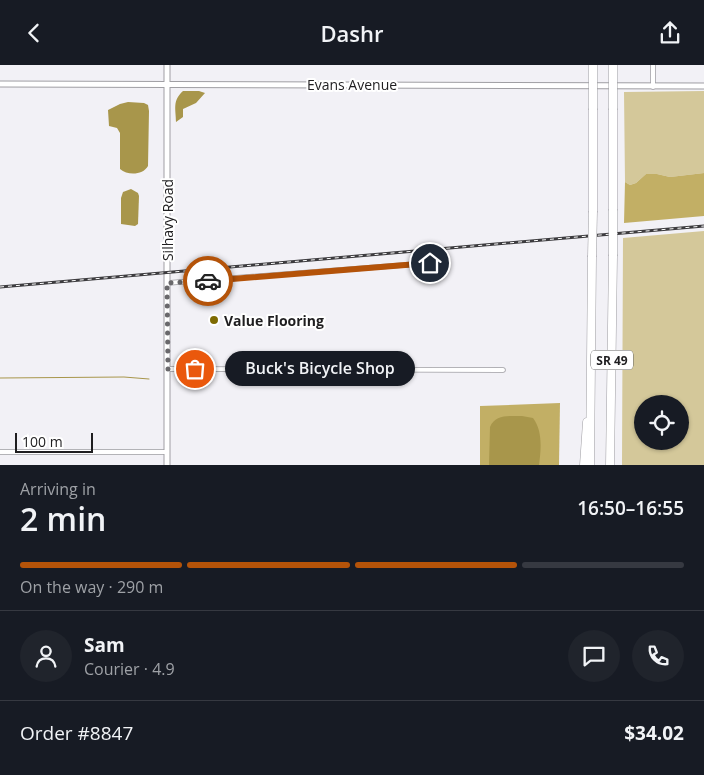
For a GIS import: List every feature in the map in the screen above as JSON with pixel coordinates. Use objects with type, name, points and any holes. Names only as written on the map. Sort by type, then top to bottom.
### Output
[{"type":"highway","name":"SR 49","points":[[590,465],[593,65]]},
{"type":"highway","name":"SR 49","points":[[611,463],[613,65]]},
{"type":"highway","points":[[584,465],[592,387]]},
{"type":"street","name":"Silhavy Road","points":[[167,65],[167,465]]},
{"type":"street","points":[[653,65],[653,87]]},
{"type":"street","name":"Evans Avenue","points":[[0,84],[704,86]]},
{"type":"street","points":[[167,283],[430,263]]},
{"type":"street","points":[[168,369],[503,370]]},
{"type":"street","points":[[0,452],[167,452]]},
{"type":"shaded area","points":[[183,91],[205,93],[196,103],[183,109],[183,117],[176,122],[176,102]]},
{"type":"shaded area","points":[[704,91],[704,173],[670,177],[646,174],[636,183],[630,185],[625,182],[624,92]]},
{"type":"shaded area","points":[[128,102],[144,103],[148,105],[149,111],[148,166],[143,171],[135,174],[127,173],[120,169],[120,133],[117,128],[109,126],[108,110]]},
{"type":"shaded area","points":[[704,173],[704,216],[624,223],[625,182],[630,185],[636,183],[646,174],[670,177]]},
{"type":"shaded area","points":[[131,189],[138,193],[139,196],[138,224],[135,226],[121,224],[121,198],[123,192]]},
{"type":"shaded area","points":[[704,231],[704,465],[622,465],[623,238]]},
{"type":"shaded area","points":[[560,403],[559,465],[480,465],[480,406]]},
{"type":"shaded area","points":[[522,416],[533,418],[536,423],[541,447],[539,465],[489,465],[490,427],[492,423],[503,417]]},
{"type":"waterway","points":[[0,378],[124,377],[149,379]]},
{"type":"railway","points":[[0,287],[704,226]]},
{"type":"way so far","points":[[195,369],[168,369],[167,283],[208,281]]},
{"type":"place","name":"Value Flooring","points":[[214,320]]},
{"type":"place","name":"Buck's Bicycle Shop","points":[[195,369]]},
{"type":"route","points":[[208,281],[430,263]]}]
